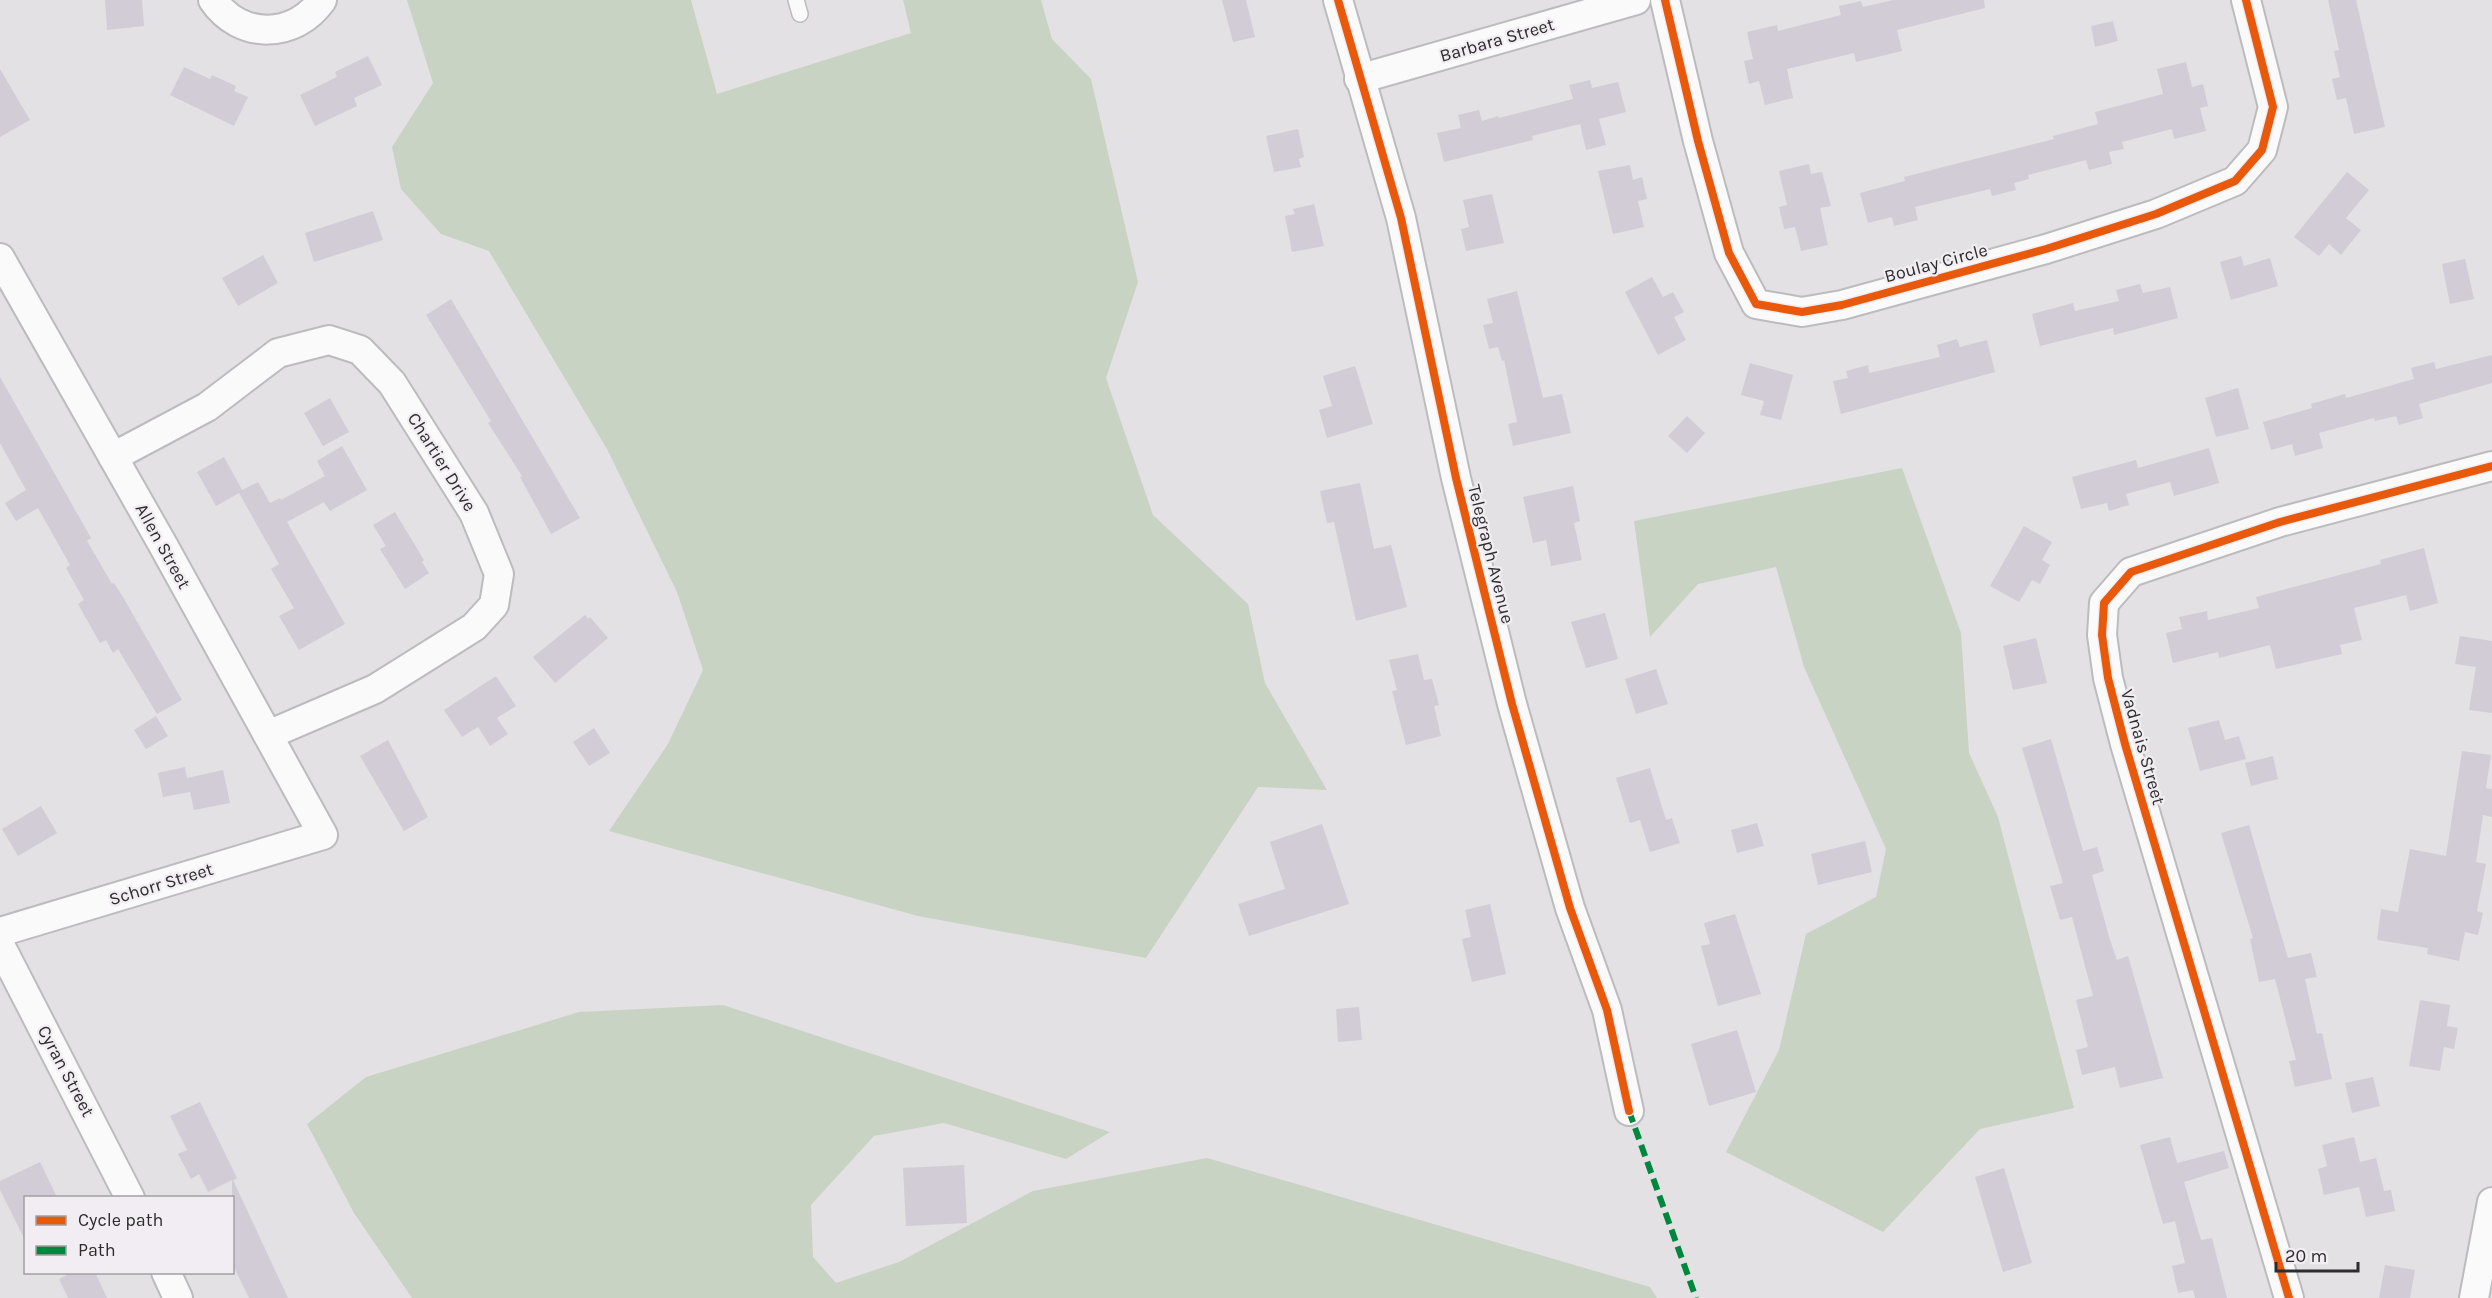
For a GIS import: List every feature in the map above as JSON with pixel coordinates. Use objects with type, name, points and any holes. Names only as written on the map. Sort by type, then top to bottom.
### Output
[{"type":"street","points":[[213,0],[237,22],[249,28],[273,30],[298,23],[322,0]]},
{"type":"street","name":"Telegraph Avenue","points":[[1338,0],[1401,218],[1456,478],[1512,704],[1570,908],[1607,1010],[1629,1111]]},
{"type":"street","name":"Barbara Street","points":[[1359,79],[1636,0]]},
{"type":"street","name":"Boulay Circle","points":[[1665,0],[1698,141],[1729,253],[1756,304],[1802,312],[1842,305],[2046,249],[2156,214],[2235,181],[2262,150],[2273,107],[2246,0]]},
{"type":"street","name":"Allen Street","points":[[0,258],[322,835]]},
{"type":"street","name":"Chartier Drive","points":[[113,457],[207,407],[278,353],[329,339],[360,350],[393,383],[474,513],[499,574],[494,605],[474,627],[375,689],[268,735]]},
{"type":"street","name":"Vadnais Street","points":[[2289,1298],[2125,744],[2108,678],[2102,635],[2104,603],[2131,572],[2184,552],[2280,522],[2492,466]]},
{"type":"street","name":"Schorr Street","points":[[0,933],[322,835]]},
{"type":"street","name":"Cyran Street","points":[[0,945],[129,1196]]},
{"type":"street","points":[[2474,1298],[2492,1202]]},
{"type":"street","points":[[167,1274],[178,1298]]},
{"type":"green space","points":[[407,0],[691,0],[717,94],[911,33],[903,0],[1041,0],[1052,39],[1091,79],[1138,282],[1106,378],[1153,515],[1248,604],[1265,683],[1327,790],[1258,787],[1146,958],[918,916],[609,831],[668,744],[703,670],[677,592],[607,449],[489,251],[441,234],[401,189],[392,147],[433,83]]},
{"type":"green space","points":[[1902,468],[1961,633],[1969,753],[1998,817],[2074,1108],[1980,1129],[1883,1232],[1726,1152],[1779,1050],[1806,934],[1876,897],[1886,849],[1804,667],[1776,567],[1698,584],[1650,637],[1634,521]]},
{"type":"green space","points":[[723,1005],[1110,1132],[1066,1159],[944,1123],[874,1136],[811,1205],[813,1257],[836,1283],[899,1262],[1033,1191],[1207,1158],[1650,1287],[1657,1298],[412,1298],[354,1213],[307,1124],[366,1077],[579,1012]]},
{"type":"building","points":[[105,0],[142,0],[144,26],[107,30]]},
{"type":"building","points":[[1222,0],[1246,0],[1255,37],[1233,42]]},
{"type":"building","points":[[1893,0],[1984,0],[1985,8],[1897,30],[1902,51],[1856,62],[1854,53],[1787,69],[1793,98],[1765,105],[1759,81],[1749,84],[1744,61],[1753,59],[1747,32],[1777,25],[1778,31],[1841,15],[1839,6],[1861,1],[1863,7]]},
{"type":"building","points":[[2328,0],[2356,0],[2385,127],[2354,134],[2346,98],[2337,100],[2332,79],[2340,77],[2334,51],[2339,50]]},
{"type":"building","points":[[2113,21],[2118,41],[2095,47],[2091,26]]},
{"type":"building","points":[[368,56],[382,85],[354,98],[357,106],[315,126],[300,95],[337,77],[335,72]]},
{"type":"building","points":[[2186,62],[2192,87],[2203,84],[2208,106],[2200,108],[2206,131],[2174,139],[2172,129],[2122,142],[2124,149],[2109,152],[2112,164],[2089,170],[2086,160],[2028,175],[2029,179],[2014,183],[2016,190],[1992,196],[1990,189],[1915,207],[1918,220],[1894,226],[1892,217],[1868,223],[1860,193],[1905,181],[1904,177],[2054,139],[2053,136],[2098,124],[2095,112],[2163,94],[2157,69]]},
{"type":"building","points":[[184,67],[210,79],[212,75],[236,86],[234,91],[248,97],[234,126],[170,95]]},
{"type":"building","points":[[0,69],[30,120],[0,137]]},
{"type":"building","points":[[1590,80],[1592,88],[1618,82],[1626,112],[1599,119],[1606,145],[1586,150],[1580,124],[1532,136],[1533,140],[1444,162],[1437,133],[1461,128],[1458,115],[1479,110],[1482,121],[1573,99],[1569,85]]},
{"type":"building","points":[[1298,129],[1304,157],[1299,159],[1301,167],[1274,172],[1266,136]]},
{"type":"building","points":[[1809,164],[1811,174],[1822,172],[1831,206],[1820,208],[1828,245],[1801,251],[1795,227],[1784,229],[1779,207],[1787,205],[1779,171]]},
{"type":"building","points":[[1630,165],[1633,180],[1642,177],[1647,199],[1638,201],[1644,227],[1613,234],[1598,171]]},
{"type":"building","points":[[2347,172],[2369,190],[2346,218],[2361,230],[2341,255],[2329,244],[2319,256],[2294,237]]},
{"type":"building","points":[[1492,194],[1504,243],[1466,251],[1461,229],[1469,227],[1463,200]]},
{"type":"building","points":[[1314,204],[1324,246],[1292,252],[1285,216],[1295,214],[1293,209]]},
{"type":"building","points":[[373,211],[383,240],[314,262],[305,233]]},
{"type":"building","points":[[263,255],[278,283],[238,306],[222,278]]},
{"type":"building","points":[[2241,256],[2244,266],[2270,258],[2278,286],[2231,300],[2220,262]]},
{"type":"building","points":[[2465,259],[2474,299],[2450,304],[2442,264]]},
{"type":"building","points":[[1652,277],[1663,297],[1673,292],[1684,312],[1674,317],[1686,340],[1658,355],[1625,292]]},
{"type":"building","points":[[2140,284],[2143,293],[2170,287],[2178,318],[2114,335],[2113,328],[2040,346],[2032,314],[2073,303],[2075,311],[2119,301],[2116,290]]},
{"type":"building","points":[[1517,291],[1543,398],[1562,394],[1571,433],[1513,446],[1508,424],[1517,422],[1504,360],[1502,361],[1498,347],[1489,349],[1483,325],[1493,323],[1487,299]]},
{"type":"building","points":[[451,299],[580,518],[551,534],[520,477],[522,476],[488,423],[491,421],[426,315]]},
{"type":"building","points":[[1957,339],[1960,347],[1987,340],[1995,372],[1841,414],[1833,381],[1848,378],[1846,371],[1868,365],[1869,373],[1940,357],[1937,345]]},
{"type":"building","points":[[2492,355],[2492,383],[2419,404],[2423,418],[2399,425],[2396,416],[2375,421],[2374,418],[2319,433],[2323,448],[2295,456],[2292,444],[2271,450],[2263,422],[2312,408],[2311,404],[2345,394],[2346,398],[2414,379],[2411,368],[2434,362],[2436,369]]},
{"type":"building","points":[[1750,363],[1793,375],[1781,420],[1760,415],[1764,401],[1741,395]]},
{"type":"building","points":[[1355,366],[1373,424],[1327,438],[1319,410],[1332,406],[1323,376]]},
{"type":"building","points":[[0,377],[91,538],[87,541],[112,584],[114,583],[123,597],[182,700],[157,714],[118,649],[113,653],[106,640],[100,643],[78,604],[84,600],[66,568],[70,565],[38,508],[16,521],[5,503],[26,490],[0,443]]},
{"type":"building","points":[[2238,388],[2249,429],[2216,437],[2205,398]]},
{"type":"building","points":[[330,398],[349,432],[323,446],[304,413]]},
{"type":"building","points":[[1687,416],[1705,433],[1687,453],[1668,436]]},
{"type":"building","points":[[342,446],[367,490],[330,511],[324,502],[287,522],[345,624],[299,650],[279,616],[294,608],[271,569],[279,564],[239,493],[216,506],[197,472],[224,457],[242,490],[258,482],[270,503],[280,498],[281,500],[325,476],[317,461]]},
{"type":"building","points":[[2209,448],[2219,483],[2174,496],[2170,482],[2126,494],[2129,505],[2109,511],[2107,503],[2081,509],[2072,477],[2136,460],[2138,468]]},
{"type":"building","points":[[1360,483],[1374,549],[1391,545],[1407,607],[1356,621],[1334,522],[1327,523],[1320,491]]},
{"type":"building","points":[[1573,486],[1580,521],[1574,523],[1582,560],[1551,566],[1546,540],[1533,543],[1523,497]]},
{"type":"building","points":[[395,512],[424,560],[422,562],[429,573],[405,589],[380,549],[386,546],[373,525]]},
{"type":"building","points":[[2024,526],[2052,542],[2042,560],[2050,565],[2040,584],[2032,580],[2019,602],[1990,586]]},
{"type":"building","points":[[2424,548],[2438,603],[2410,611],[2406,595],[2354,608],[2362,640],[2340,645],[2342,654],[2276,669],[2270,645],[2219,658],[2218,652],[2173,663],[2166,633],[2182,629],[2179,617],[2207,611],[2208,620],[2259,608],[2256,597],[2381,564],[2380,560]]},
{"type":"building","points":[[1605,613],[1618,659],[1586,668],[1571,622]]},
{"type":"building","points":[[585,615],[588,619],[590,617],[608,638],[555,683],[533,657]]},
{"type":"building","points":[[2460,636],[2492,641],[2492,713],[2469,710],[2476,667],[2455,664]]},
{"type":"building","points":[[2036,638],[2047,683],[2013,690],[2003,646]]},
{"type":"building","points":[[1418,654],[1424,680],[1432,679],[1439,705],[1434,706],[1441,736],[1406,745],[1392,691],[1397,690],[1389,660]]},
{"type":"building","points":[[1656,669],[1668,704],[1636,714],[1625,679]]},
{"type":"building","points":[[496,676],[516,706],[497,718],[508,734],[490,746],[478,727],[462,737],[444,710]]},
{"type":"building","points":[[156,716],[168,736],[146,749],[134,730]]},
{"type":"building","points":[[2219,720],[2225,740],[2239,736],[2246,759],[2200,771],[2188,728]]},
{"type":"building","points":[[594,728],[610,753],[589,766],[573,742]]},
{"type":"building","points":[[2051,739],[2083,851],[2097,847],[2104,871],[2092,875],[2110,940],[2117,960],[2128,956],[2163,1078],[2120,1088],[2115,1067],[2082,1075],[2076,1050],[2088,1047],[2076,1000],[2093,996],[2072,917],[2060,920],[2050,886],[2063,883],[2022,748]]},
{"type":"building","points":[[388,740],[428,817],[404,831],[360,756]]},
{"type":"building","points":[[2462,751],[2491,755],[2486,788],[2492,789],[2492,817],[2483,815],[2476,862],[2486,864],[2477,911],[2483,913],[2478,935],[2465,932],[2459,961],[2427,954],[2428,948],[2377,940],[2381,909],[2398,912],[2410,849],[2446,856]]},
{"type":"building","points":[[2273,756],[2278,779],[2251,786],[2245,763]]},
{"type":"building","points":[[185,767],[187,778],[223,770],[230,803],[194,810],[190,792],[163,797],[158,773]]},
{"type":"building","points":[[1650,768],[1666,820],[1672,818],[1680,843],[1650,852],[1640,820],[1630,823],[1616,778]]},
{"type":"building","points":[[41,806],[57,833],[18,856],[2,829]]},
{"type":"building","points":[[1757,823],[1764,846],[1737,853],[1731,830]]},
{"type":"building","points":[[1322,824],[1349,904],[1249,936],[1238,904],[1285,889],[1270,842]]},
{"type":"building","points":[[2249,825],[2288,958],[2311,953],[2317,977],[2305,979],[2317,1034],[2322,1033],[2332,1079],[2295,1087],[2289,1061],[2296,1060],[2275,979],[2259,982],[2250,939],[2253,938],[2221,833]]},
{"type":"building","points":[[1865,841],[1872,872],[1818,885],[1811,854]]},
{"type":"building","points":[[1490,904],[1506,974],[1472,982],[1462,939],[1471,937],[1465,910]]},
{"type":"building","points":[[1735,914],[1761,994],[1718,1006],[1701,946],[1710,944],[1704,923]]},
{"type":"building","points":[[2420,1000],[2450,1005],[2447,1026],[2458,1028],[2454,1049],[2444,1047],[2440,1071],[2409,1066]]},
{"type":"building","points":[[1359,1007],[1362,1040],[1338,1042],[1336,1009]]},
{"type":"building","points":[[1737,1030],[1756,1092],[1709,1106],[1691,1044]]},
{"type":"building","points":[[2373,1077],[2380,1106],[2352,1113],[2345,1083]]},
{"type":"building","points":[[200,1102],[237,1178],[233,1180],[288,1298],[249,1298],[234,1267],[232,1180],[208,1192],[199,1174],[191,1179],[178,1154],[187,1150],[170,1116]]},
{"type":"building","points":[[2170,1137],[2177,1163],[2224,1151],[2229,1168],[2184,1182],[2201,1240],[2212,1238],[2227,1298],[2195,1298],[2193,1290],[2178,1293],[2172,1266],[2185,1263],[2175,1221],[2163,1224],[2140,1145]]},
{"type":"building","points":[[2354,1137],[2360,1162],[2376,1158],[2384,1191],[2391,1190],[2395,1211],[2366,1217],[2359,1187],[2324,1195],[2318,1169],[2327,1166],[2322,1145]]},
{"type":"building","points":[[40,1162],[57,1196],[24,1196],[24,1238],[0,1190],[0,1181]]},
{"type":"building","points":[[964,1165],[967,1223],[906,1226],[903,1168]]},
{"type":"building","points":[[2004,1168],[2032,1263],[2003,1272],[1975,1177]]},
{"type":"building","points":[[2385,1265],[2415,1270],[2410,1298],[2379,1298]]},
{"type":"building","points":[[68,1274],[96,1274],[107,1298],[68,1298],[59,1279]]},
{"type":"marked path","points":[[1629,1111],[1696,1298]]},
{"type":"cycle path","points":[[1338,0],[1401,218],[1456,478],[1512,704],[1570,908],[1607,1010],[1629,1111]]},
{"type":"cycle path","points":[[1665,0],[1698,141],[1729,253],[1756,304],[1802,312],[1842,305],[2046,249],[2156,214],[2235,181],[2262,150],[2273,107],[2246,0]]},
{"type":"cycle path","points":[[2289,1298],[2125,744],[2108,678],[2102,635],[2104,603],[2131,572],[2280,522],[2492,466]]}]
